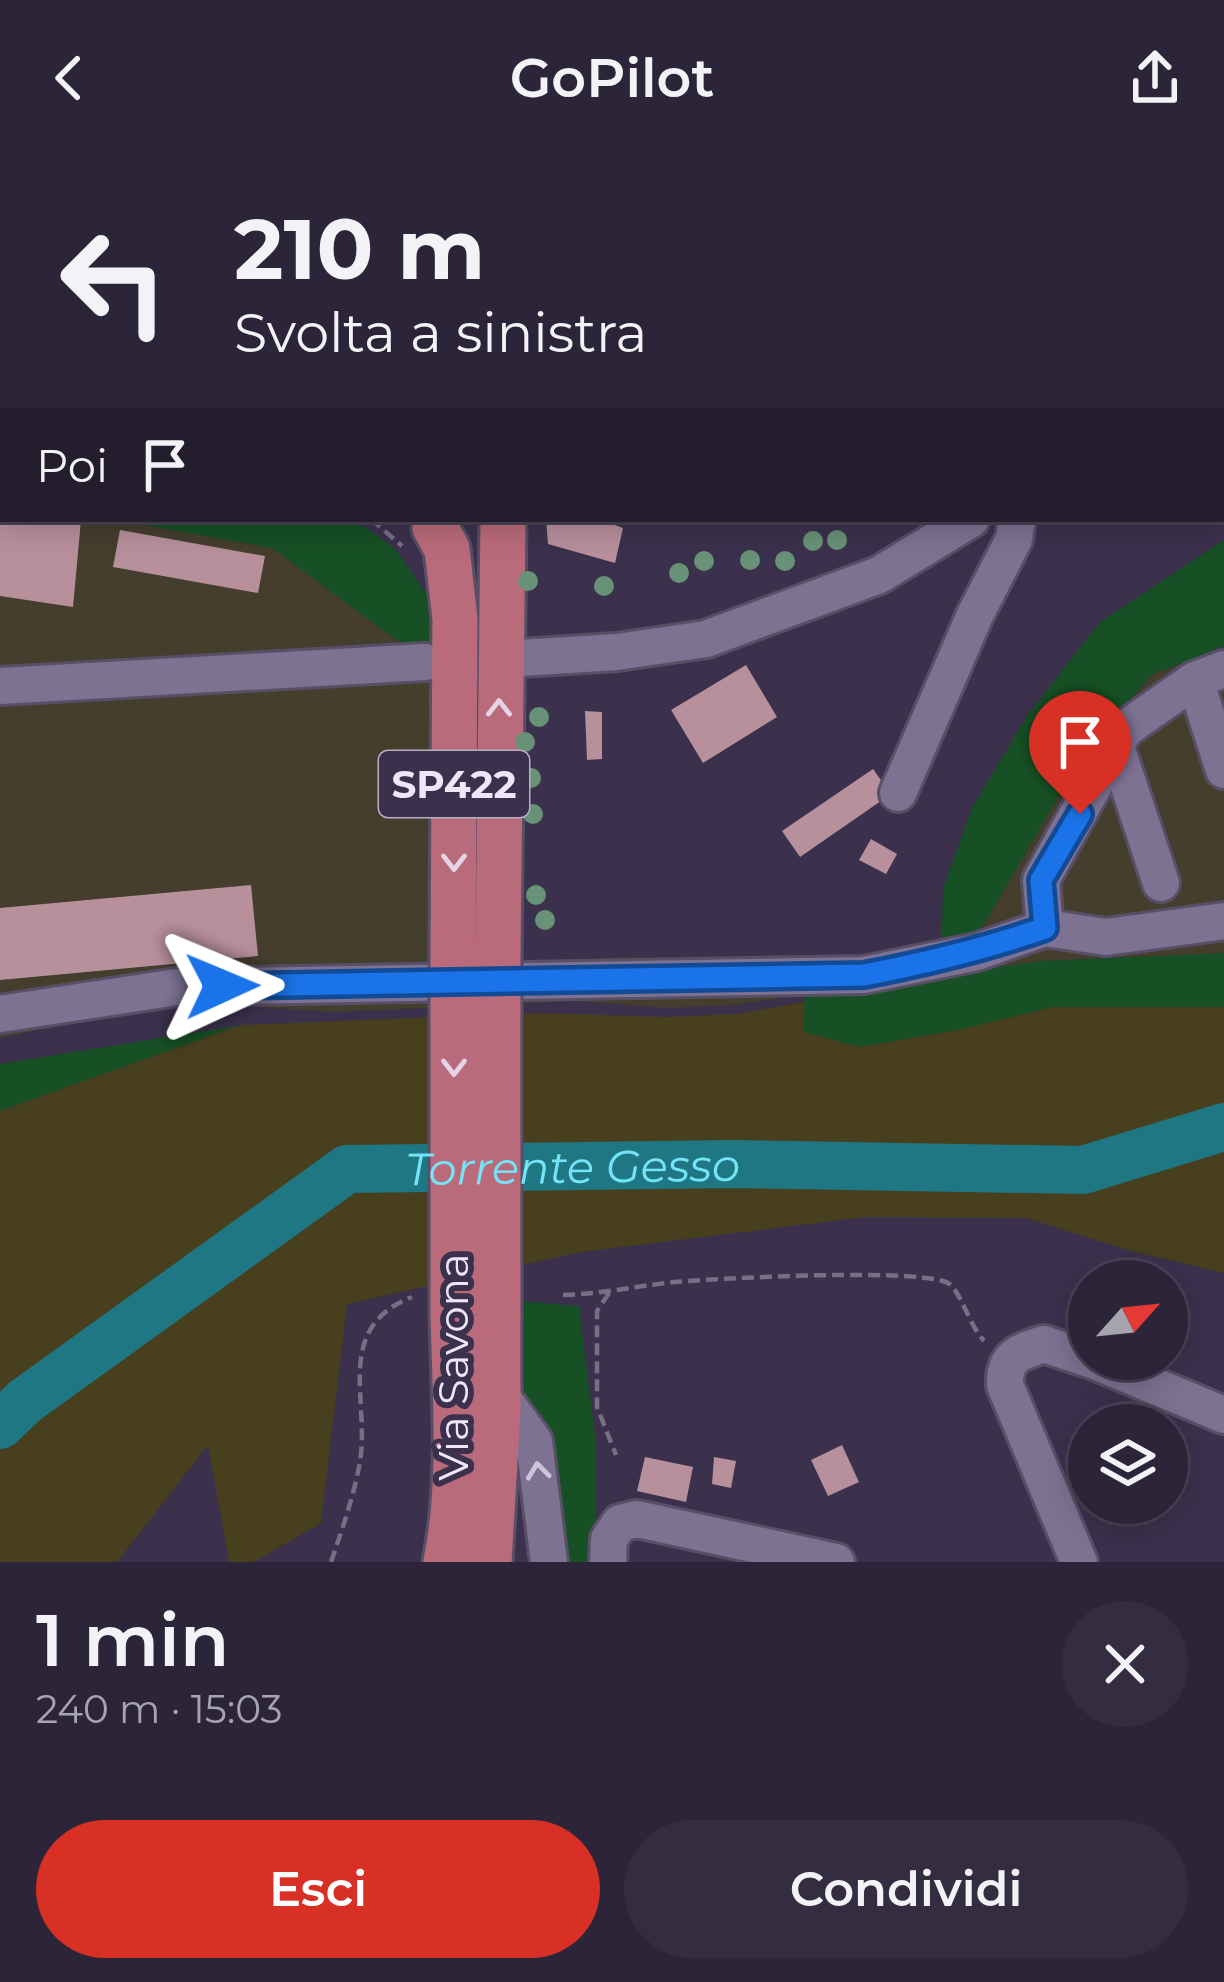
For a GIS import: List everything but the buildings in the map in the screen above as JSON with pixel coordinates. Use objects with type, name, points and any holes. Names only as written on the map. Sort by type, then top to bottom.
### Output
[{"type":"main road","name":"SP422","points":[[425,523],[460,529],[480,522]]},
{"type":"main road","name":"Via Savona","points":[[475,950],[503,522]]},
{"type":"main road","name":"Via Savona","points":[[425,523],[447,549],[475,950],[476,1315],[456,1432],[446,1562]]},
{"type":"main road","name":"Via Savona","points":[[476,1315],[497,1390],[488,1562]]},
{"type":"street","points":[[520,658],[617,652],[706,639],[879,575],[965,522]]},
{"type":"street","points":[[898,794],[975,615],[1014,539],[1017,522]]},
{"type":"street","points":[[0,686],[425,662]]},
{"type":"street","points":[[1045,928],[1041,880],[1125,729],[1210,674],[1224,770]]},
{"type":"street","points":[[1116,747],[1161,883]]},
{"type":"street","points":[[0,1014],[177,987],[864,975],[977,952],[1045,928],[1106,937],[1224,921]]},
{"type":"street","points":[[1068,1349],[1044,1344],[1010,1358],[1004,1368],[1005,1385],[1079,1562]]},
{"type":"street","points":[[1140,1380],[1224,1415]]},
{"type":"street","name":"Via Savona","points":[[497,1390],[534,1441],[549,1562]]},
{"type":"street","points":[[608,1562],[609,1539],[620,1523],[637,1519],[836,1562]]},
{"type":"path","points":[[563,1295],[672,1282],[874,1274],[938,1278],[950,1285],[970,1325],[996,1352],[1010,1358]]},
{"type":"path","points":[[609,1293],[597,1311],[598,1407],[616,1455]]},
{"type":"path","points":[[332,1562],[360,1459],[359,1378],[366,1330],[390,1306],[412,1298]]},
{"type":"shaded area","points":[[0,522],[127,522],[272,548],[433,667],[434,965],[633,957],[873,961],[976,938],[1083,754],[1152,675],[1224,647],[1224,953],[1041,961],[733,1005],[669,1008],[573,1001],[334,1012],[176,1002],[0,1038]]},
{"type":"green space","points":[[127,522],[358,522],[395,549],[427,595],[433,667],[272,548]]},
{"type":"green space","points":[[1224,540],[1224,646],[1151,675],[1083,754],[976,938],[941,956],[943,889],[972,808],[1027,716],[1099,623]]},
{"type":"green space","points":[[1224,953],[1224,1007],[1054,1007],[860,1047],[802,1032],[805,995],[1041,961]]},
{"type":"green space","points":[[241,1025],[0,1111],[0,1064]]},
{"type":"green space","points":[[518,1301],[579,1306],[595,1435],[596,1562],[559,1562],[518,1393]]},
{"type":"sand","points":[[805,1002],[803,1032],[860,1047],[1054,1007],[1224,1007],[1224,1273],[1188,1264],[1188,1260],[1131,1251],[1026,1218],[865,1217],[580,1252],[347,1304],[321,1523],[254,1562],[229,1562],[208,1445],[117,1562],[0,1562],[0,1111],[241,1025],[537,1013],[738,1014]]},
{"type":"waterway","name":"Torrente Gesso","points":[[0,1425],[25,1401],[347,1169],[731,1164],[1083,1170],[1224,1127]]},
{"type":"route","points":[[222,986],[864,975],[940,960],[1045,928],[1041,880],[1080,814]]}]
